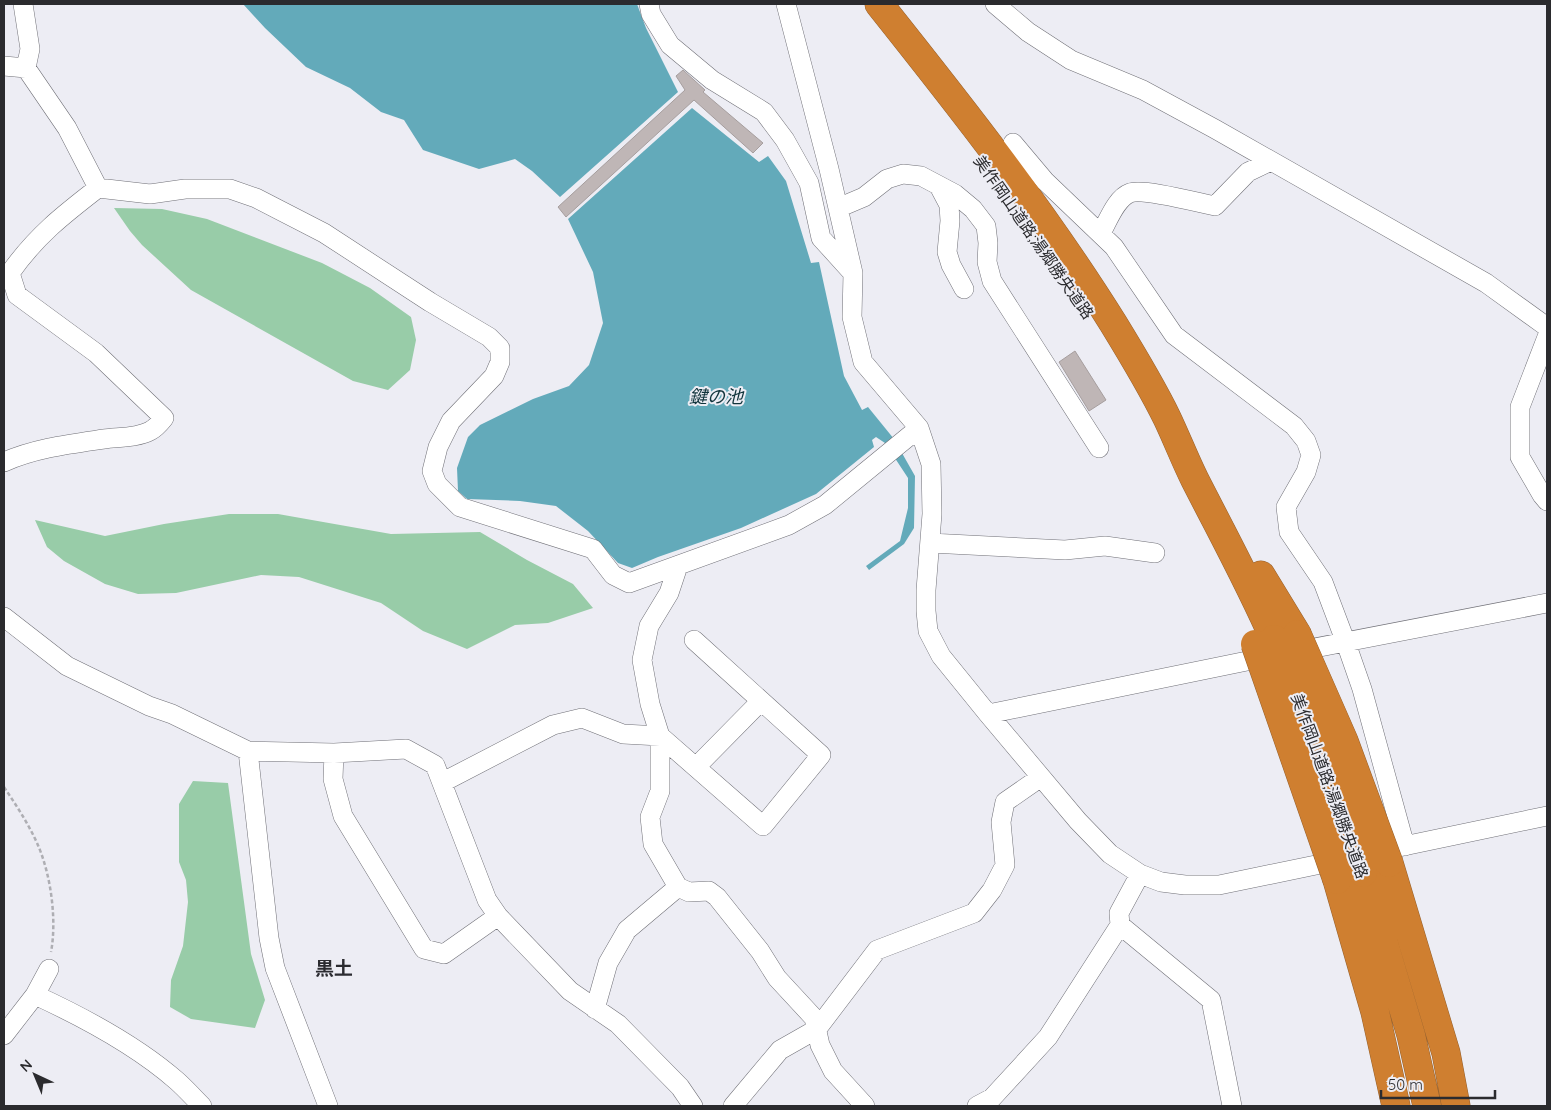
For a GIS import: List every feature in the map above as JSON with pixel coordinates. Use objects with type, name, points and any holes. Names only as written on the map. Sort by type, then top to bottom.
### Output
[{"type":"highway","name":"美作岡山道路;湯郷勝央道路","points":[[860,4],[950,118],[1020,213],[1066,279],[1199,487]]},
{"type":"highway","name":"美作岡山道路;湯郷勝央道路","points":[[879,4],[998,155],[1078,269],[1147,379],[1167,418],[1199,487],[1255,595],[1268,644],[1318,747],[1340,872],[1412,1035],[1427,1106]]},
{"type":"highway","points":[[1268,644],[1344,740],[1397,855],[1446,1053],[1456,1106]]},
{"type":"highway","points":[[1340,872],[1396,1106]]},
{"type":"street","points":[[23,4],[30,49],[26,68],[67,128],[98,188]]},
{"type":"street","points":[[649,4],[651,14],[670,46],[712,80],[764,112],[785,140],[809,183],[821,238],[853,273]]},
{"type":"street","points":[[786,4],[793,25],[853,273],[852,317],[863,362],[919,428],[931,464],[932,514],[926,590],[928,631],[941,656],[1078,821],[1110,854],[1140,874],[1161,882],[1185,885],[1219,885],[1340,872],[1397,855],[1547,816]]},
{"type":"street","points":[[996,4],[1028,32],[1071,60],[1143,90],[1271,161],[1486,283],[1547,327]]},
{"type":"street","points":[[4,66],[26,68]]},
{"type":"street","points":[[1013,142],[1045,181],[1114,247],[1174,335],[1294,426],[1306,440],[1311,455],[1306,472],[1286,507],[1288,532],[1323,582],[1362,689],[1397,855]]},
{"type":"street","points":[[1101,234],[1117,203],[1130,193],[1151,193],[1215,206],[1248,172],[1271,161]]},
{"type":"street","points":[[838,208],[864,197],[887,179],[903,174],[921,176],[955,194],[973,210],[986,226],[988,243],[987,262],[992,281],[1099,448]]},
{"type":"street","points":[[939,186],[948,205],[950,221],[946,252],[951,266],[964,289]]},
{"type":"street","points":[[4,462],[50,447],[149,432],[164,418],[96,353],[17,295],[10,273],[41,234],[98,188],[150,194],[185,189],[230,189],[256,198],[324,233],[430,302],[489,337],[500,348],[500,362],[494,376],[450,421],[438,448],[432,470],[437,484],[460,507],[593,549],[613,576],[629,583],[789,525],[825,505],[919,428]]},
{"type":"street","points":[[1547,338],[1520,407],[1520,456],[1547,501]]},
{"type":"street","points":[[930,543],[1065,550],[1105,546],[1155,552]]},
{"type":"street","points":[[678,566],[669,593],[649,626],[642,660],[650,704],[660,736],[660,791],[650,817],[653,844],[678,887],[689,892],[708,891],[717,897],[760,951],[777,978],[814,1018],[820,1045],[833,1071],[865,1106]]},
{"type":"street","points":[[988,714],[1268,644],[1346,643],[1547,603]]},
{"type":"street","points":[[4,617],[67,666],[148,706],[172,714],[248,751],[334,753],[406,749],[435,765],[487,900],[498,916],[570,992],[618,1024],[680,1087],[693,1106]]},
{"type":"street","points":[[443,782],[553,725],[582,718],[623,734],[660,736],[763,826],[820,755],[694,640]]},
{"type":"street","points":[[1268,644],[1340,872]]},
{"type":"street","points":[[696,767],[761,701]]},
{"type":"street","points":[[248,751],[269,938],[275,968],[328,1106]]},
{"type":"street","points":[[334,753],[333,779],[343,816],[424,949],[444,954],[498,916]]},
{"type":"street","points":[[733,1106],[780,1050],[817,1029],[877,950],[974,913],[992,890],[1005,865],[1001,822],[1005,802],[1041,777]]},
{"type":"street","points":[[977,1106],[992,1098],[1048,1037],[1120,925],[1119,913],[1140,874]]},
{"type":"street","points":[[595,1009],[608,963],[627,930],[678,887]]},
{"type":"street","points":[[1120,925],[1211,1000],[1232,1106]]},
{"type":"street","points":[[4,1035],[35,995],[49,969]]},
{"type":"street","points":[[35,995],[78,1015],[136,1050],[178,1081],[202,1106]]},
{"type":"path","points":[[4,787],[38,844],[51,891],[54,935],[49,969]]},
{"type":"green space","points":[[114,208],[162,209],[207,219],[322,263],[370,288],[411,317],[416,340],[410,370],[388,390],[353,381],[191,290],[142,245]]},
{"type":"green space","points":[[229,514],[278,514],[391,534],[480,532],[527,560],[573,584],[593,608],[548,623],[515,625],[467,649],[423,631],[381,603],[299,577],[261,575],[176,593],[138,594],[105,584],[64,561],[47,547],[35,520],[105,536],[164,524]]},
{"type":"green space","points":[[193,781],[228,783],[251,954],[265,1000],[255,1028],[191,1019],[170,1007],[171,980],[183,946],[188,902],[186,880],[179,862],[179,804]]},
{"type":"water","points":[[243,4],[637,4],[646,28],[678,92],[560,197],[532,171],[515,159],[479,169],[423,150],[404,120],[381,112],[350,88],[306,67]]},
{"type":"water","name":"鍵の池","points":[[692,108],[759,162],[768,156],[786,181],[811,263],[819,262],[844,376],[862,410],[868,407],[894,439],[915,476],[914,528],[904,544],[869,570],[866,566],[900,541],[908,508],[908,478],[885,443],[876,437],[872,440],[874,447],[816,494],[741,528],[632,568],[618,563],[588,531],[556,506],[520,501],[467,499],[458,491],[457,468],[468,437],[480,425],[533,399],[569,386],[589,365],[603,323],[593,272],[568,219]]},
{"type":"building","points":[[683,70],[705,90],[703,92],[763,143],[753,153],[694,100],[566,217],[558,207],[685,90],[676,76]]},
{"type":"building","points":[[1075,351],[1106,400],[1089,411],[1059,362]]},
{"type":"district","name":"黒土","points":[[334,968]]}]
